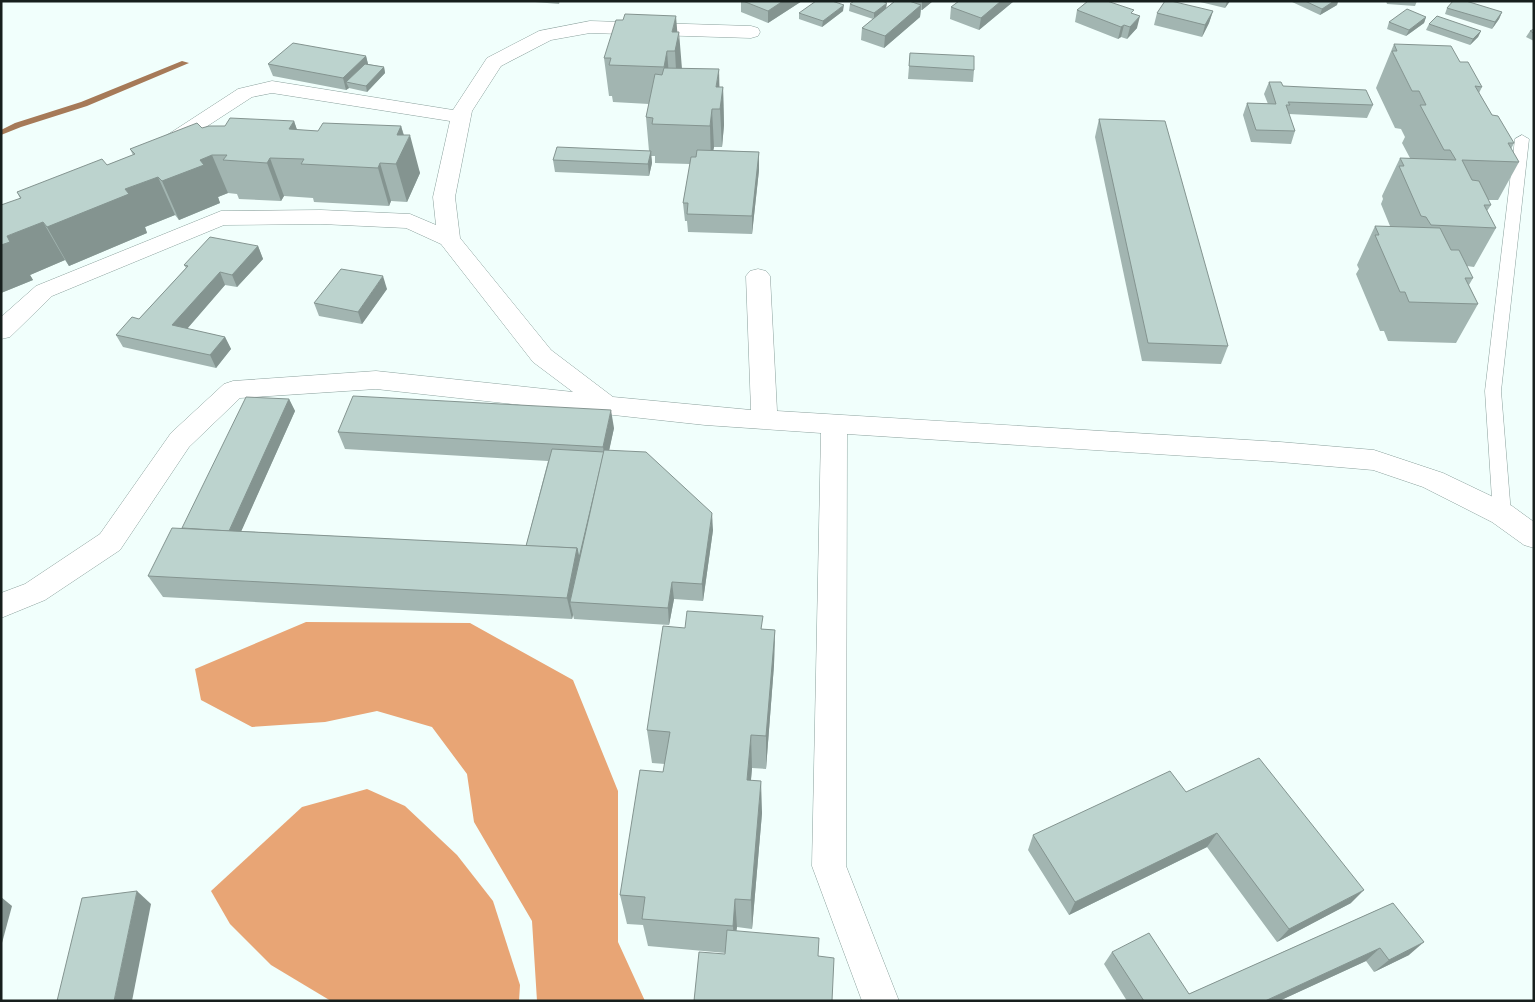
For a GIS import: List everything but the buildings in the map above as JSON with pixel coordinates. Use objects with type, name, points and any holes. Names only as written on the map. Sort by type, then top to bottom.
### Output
[{"type":"street","points":[[449,239],[444,197],[462,111],[494,62],[546,35],[590,27],[751,32]]},
{"type":"street","points":[[165,145],[245,94],[272,87],[461,116]]},
{"type":"street","points":[[1,331],[44,291],[221,218],[321,217],[410,220],[449,239],[542,356],[605,404]]},
{"type":"street","points":[[758,276],[764,419]]},
{"type":"street","points":[[1,606],[36,592],[110,542],[180,440],[233,390],[376,380],[705,416],[1280,452],[1374,460],[1433,480],[1502,514],[1534,537]]},
{"type":"street","points":[[834,424],[830,866],[881,1001]]},
{"type":"lane","points":[[1502,514],[1493,391],[1522,139]]},
{"type":"shaded area","points":[[306,622],[470,623],[573,680],[618,791],[618,942],[645,1001],[537,1001],[532,921],[474,822],[467,774],[432,727],[377,711],[325,722],[252,727],[201,700],[195,669]]},
{"type":"shaded area","points":[[367,789],[405,806],[457,855],[493,901],[520,985],[519,1001],[331,1001],[271,965],[230,924],[211,891],[302,807]]},
{"type":"waterway","points":[[1,133],[18,125],[84,104],[185,63]]}]
